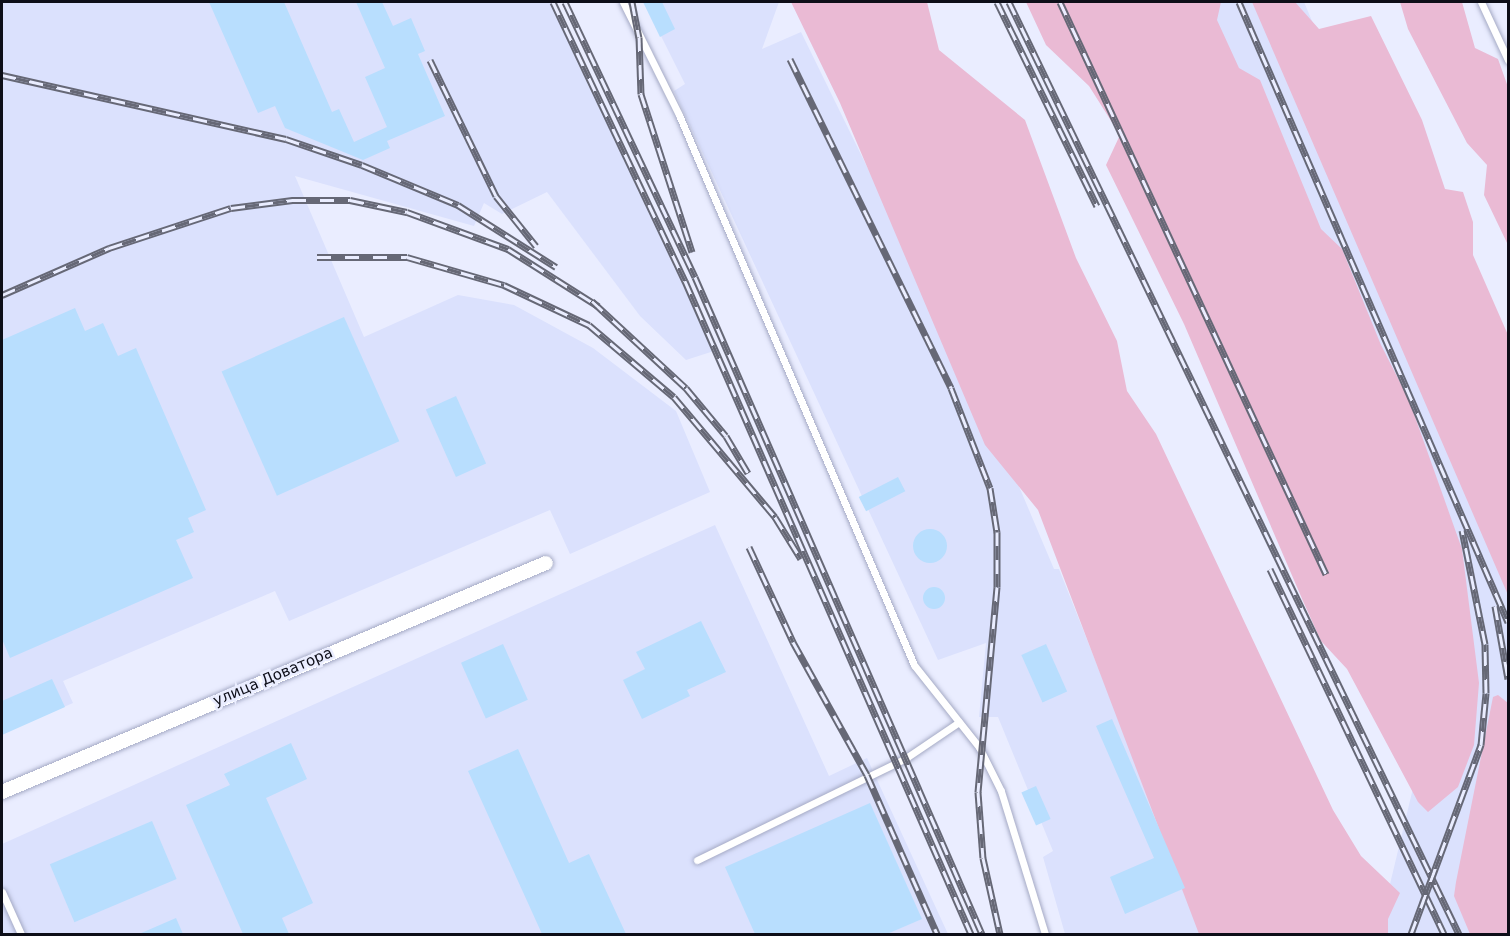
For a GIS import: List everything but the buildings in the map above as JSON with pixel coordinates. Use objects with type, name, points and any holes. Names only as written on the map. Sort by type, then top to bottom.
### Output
[{"type":"street","name":"улица Доватора","points":[[2,792],[546,564]]},
{"type":"lane","points":[[623,2],[679,115],[914,665],[980,747],[1001,790],[1045,934]]},
{"type":"lane","points":[[1481,2],[1509,60]]},
{"type":"lane","points":[[697,860],[906,758],[960,722]]},
{"type":"lane","points":[[2,892],[21,934]]},
{"type":"shaded area","points":[[2,2],[553,2],[714,351],[686,360],[640,316],[547,192],[502,214],[484,203],[474,226],[295,176],[364,337],[458,295],[514,305],[593,348],[676,411],[710,492],[570,554],[550,510],[289,621],[275,591],[63,681],[73,703],[2,734]]},
{"type":"shaded area","points":[[644,2],[779,2],[762,49],[801,32],[990,418],[1054,569],[1059,569],[1204,934],[1065,934],[1043,857],[1053,851],[998,717],[979,717],[986,643],[938,660],[674,91],[685,84]]},
{"type":"shaded area","points":[[791,2],[927,2],[939,50],[1025,120],[1076,258],[1117,341],[1127,391],[1156,434],[1333,810],[1361,856],[1400,893],[1388,919],[1388,934],[1199,934],[1038,510],[985,445],[840,103]]},
{"type":"shaded area","points":[[1026,2],[1221,2],[1217,20],[1239,68],[1260,80],[1321,229],[1342,249],[1381,345],[1409,400],[1462,549],[1479,683],[1474,745],[1458,787],[1428,812],[1418,802],[1347,669],[1321,641],[1184,324],[1106,165],[1120,135],[1089,86],[1046,45]]},
{"type":"shaded area","points":[[1191,2],[1304,2],[1508,485],[1508,934],[1378,934],[1450,634]]},
{"type":"shaded area","points":[[1252,2],[1295,2],[1319,29],[1371,16],[1422,120],[1445,189],[1463,192],[1473,222],[1473,255],[1508,335],[1508,595]]},
{"type":"shaded area","points":[[1400,2],[1462,2],[1475,48],[1498,59],[1508,87],[1508,245],[1484,195],[1487,165],[1467,143],[1408,29]]},
{"type":"shaded area","points":[[715,525],[829,776],[867,758],[948,934],[2,934],[2,844]]},
{"type":"shaded area","points":[[1498,695],[1508,703],[1508,934],[1470,934],[1454,896],[1493,697]]},
{"type":"railway","points":[[553,2],[685,281],[971,934]]},
{"type":"railway","points":[[565,2],[695,277],[982,934]]},
{"type":"railway","points":[[632,2],[639,37],[641,94],[692,252]]},
{"type":"railway","points":[[997,2],[1097,206]]},
{"type":"railway","points":[[1009,2],[1459,934]]},
{"type":"railway","points":[[1060,2],[1326,574]]},
{"type":"railway","points":[[1239,2],[1508,622]]},
{"type":"railway","points":[[790,59],[951,388],[990,488],[997,532],[997,587],[978,792],[983,858],[1000,934]]},
{"type":"railway","points":[[430,60],[496,196],[536,246]]},
{"type":"railway","points":[[2,75],[286,139],[362,165],[458,205],[556,267]]},
{"type":"railway","points":[[2,295],[109,248],[231,208],[292,200],[350,200],[407,212],[508,249],[598,306]]},
{"type":"railway","points":[[317,257],[407,257],[504,285],[589,325],[674,397],[775,517],[801,559]]},
{"type":"railway","points":[[592,301],[686,388],[726,436],[748,473]]},
{"type":"railway","points":[[1411,934],[1481,745],[1486,693],[1485,644],[1462,530]]},
{"type":"railway","points":[[749,547],[793,642],[867,775],[937,934]]},
{"type":"railway","points":[[1270,569],[1444,934]]},
{"type":"railway","points":[[1495,606],[1508,679]]}]
